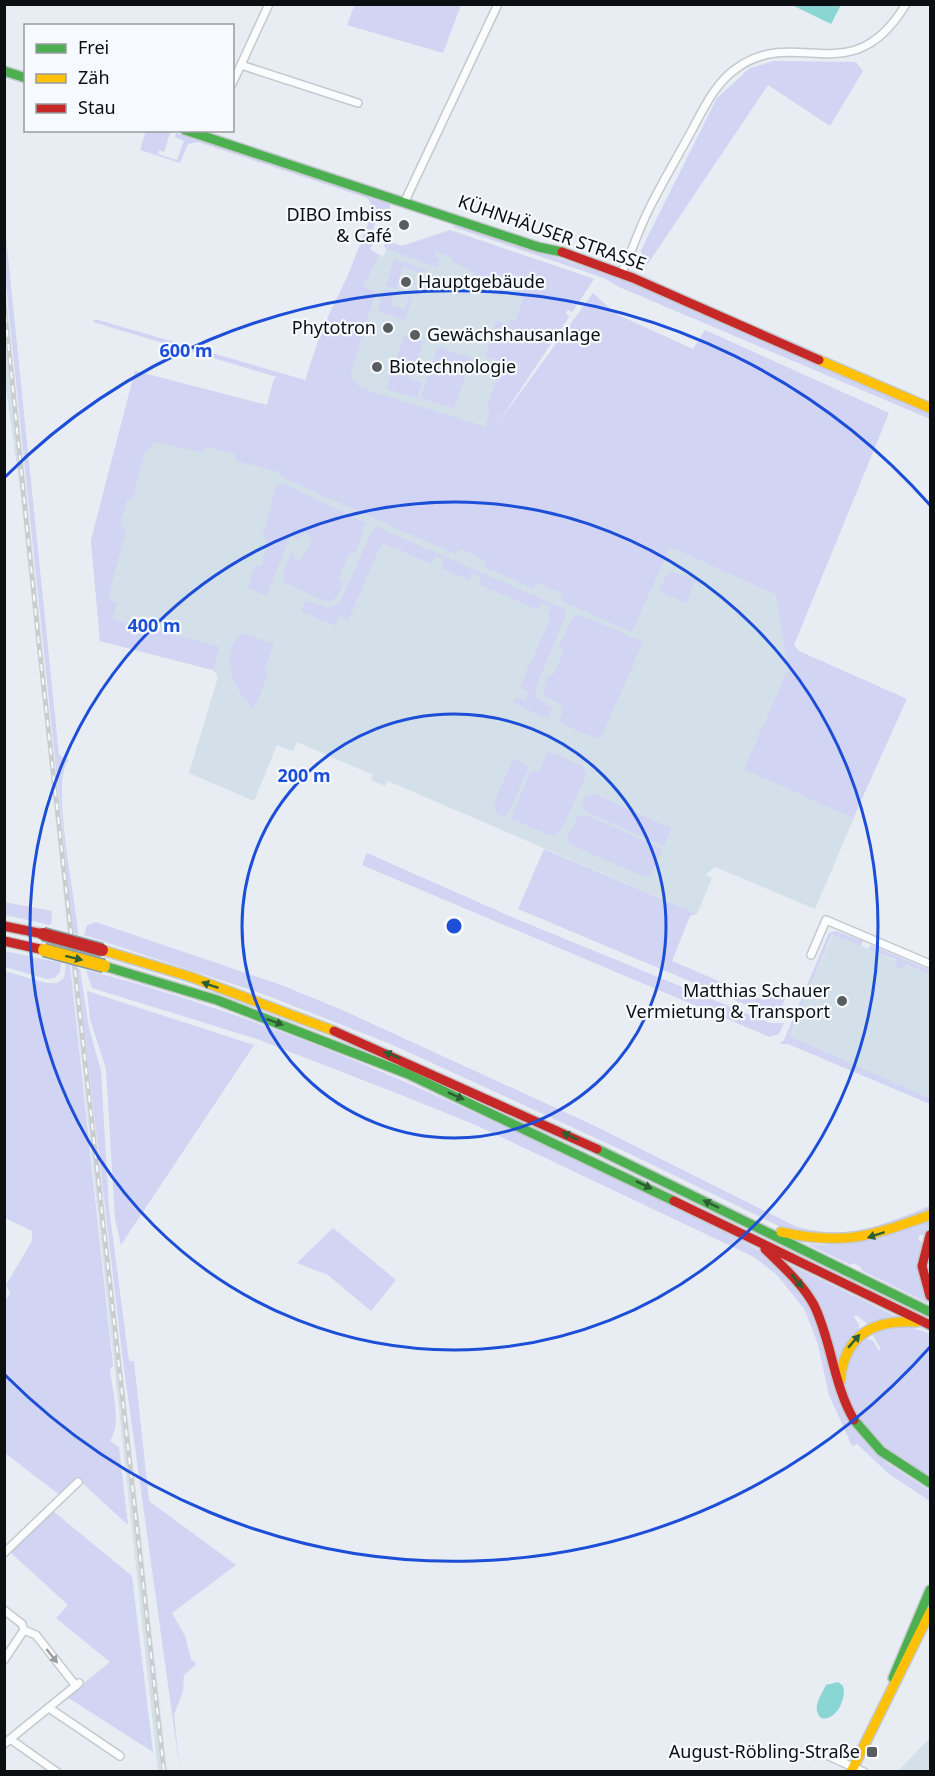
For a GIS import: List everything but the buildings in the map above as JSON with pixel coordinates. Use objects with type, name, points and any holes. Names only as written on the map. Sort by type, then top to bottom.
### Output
[{"type":"main road","points":[[4,71],[24,77]]},
{"type":"main road","name":"KÜHNHÄUSER STRASSE","points":[[210,134],[404,203],[538,247],[564,253],[621,274],[930,408]]},
{"type":"main road","points":[[4,926],[102,950],[212,986],[330,1029],[526,1115],[930,1320]]},
{"type":"main road","points":[[4,941],[104,966],[217,1000],[408,1074],[759,1234],[818,1241],[850,1241],[881,1234],[930,1215]]},
{"type":"main road","points":[[759,1234],[797,1280],[813,1304],[826,1336],[842,1395],[855,1423],[875,1448],[902,1468],[930,1483]]},
{"type":"main road","points":[[930,1235],[924,1247],[922,1264],[924,1282],[930,1296]]},
{"type":"main road","points":[[842,1395],[840,1370],[843,1360],[850,1344],[863,1331],[889,1321],[930,1320]]},
{"type":"main road","points":[[888,1695],[905,1645],[930,1590]]},
{"type":"main road","points":[[856,1770],[888,1695],[930,1612]]},
{"type":"street","points":[[234,80],[269,4]]},
{"type":"street","points":[[404,203],[498,4]]},
{"type":"street","points":[[621,274],[649,209],[709,98],[735,69],[754,58],[777,52],[831,56],[848,53],[868,45],[885,32],[906,4]]},
{"type":"street","points":[[241,65],[358,103]]},
{"type":"street","points":[[810,955],[826,920],[930,964]]},
{"type":"street","points":[[6,1550],[78,1482]]},
{"type":"street","points":[[4,1610],[22,1624],[24,1630],[22,1638],[4,1660]]},
{"type":"street","points":[[24,1630],[36,1635],[77,1685],[7,1742],[57,1772]]},
{"type":"street","points":[[49,1708],[120,1756]]},
{"type":"street","points":[[822,1753],[856,1770]]},
{"type":"shaded area","points":[[355,4],[461,5],[443,53],[347,25]]},
{"type":"shaded area","points":[[792,5],[841,5],[831,24]]},
{"type":"shaded area","points":[[774,61],[856,62],[863,71],[830,126],[768,85],[643,271],[641,250],[717,98],[750,68]]},
{"type":"shaded area","points":[[145,132],[171,132],[164,152],[159,150],[158,154],[177,160],[184,141],[175,137],[176,133],[390,204],[390,211],[379,209],[373,230],[379,233],[370,249],[379,255],[363,287],[376,292],[351,371],[352,380],[361,388],[485,427],[490,412],[486,410],[502,362],[485,356],[491,337],[500,340],[506,338],[507,335],[493,330],[496,321],[508,325],[510,320],[515,322],[523,298],[503,283],[500,290],[467,278],[468,275],[474,277],[475,273],[452,261],[453,258],[436,252],[434,256],[440,259],[437,267],[385,248],[383,241],[402,246],[450,230],[594,279],[572,312],[568,309],[565,313],[569,317],[496,426],[593,293],[616,314],[693,349],[705,330],[889,413],[794,645],[799,651],[907,699],[853,818],[744,769],[788,670],[776,595],[670,547],[632,632],[562,601],[561,593],[537,582],[532,588],[485,567],[485,560],[461,549],[455,554],[284,478],[276,471],[236,461],[235,454],[206,446],[201,452],[155,442],[144,454],[133,498],[127,500],[120,525],[126,530],[109,594],[110,600],[117,604],[113,619],[220,647],[213,670],[100,641],[91,540],[135,371],[267,405],[274,379],[277,377],[93,322],[95,319],[305,380],[322,329],[348,275],[374,208],[367,198],[198,142],[188,144],[180,163],[140,150]]},
{"type":"shaded area","points":[[4,218],[59,755],[69,760],[64,772],[63,816],[78,935],[73,933],[5,276]]},
{"type":"shaded area","points":[[458,224],[623,280],[930,411],[930,419],[619,287],[604,278],[453,227]]},
{"type":"shaded area","points":[[450,230],[594,279],[572,312],[568,310],[566,313],[569,317],[481,446],[318,381],[377,254],[384,256],[389,241],[402,246]]},
{"type":"shaded area","points":[[394,259],[427,270],[427,272],[417,272],[403,266],[396,289],[386,286]]},
{"type":"shaded area","points":[[4,276],[52,741],[167,1771],[158,1771],[20,489],[5,381]]},
{"type":"shaded area","points":[[385,289],[394,292],[391,305],[404,309],[409,297],[412,299],[405,320],[377,310]]},
{"type":"shaded area","points":[[404,335],[411,338],[410,340],[424,342],[409,378],[422,383],[417,398],[386,389]]},
{"type":"shaded area","points":[[438,347],[472,358],[454,408],[420,398]]},
{"type":"shaded area","points":[[135,371],[267,405],[274,379],[670,547],[776,595],[788,670],[888,738],[815,909],[715,867],[705,875],[712,878],[697,914],[388,781],[385,786],[371,780],[373,775],[297,742],[293,751],[277,745],[254,801],[189,773],[218,677],[213,670],[100,641],[91,541]]},
{"type":"shaded area","points":[[284,484],[366,523],[355,553],[349,554],[339,578],[343,583],[338,595],[331,601],[322,600],[284,582],[283,573],[291,553],[294,554],[292,559],[300,561],[311,542],[311,537],[305,532],[298,539],[290,535],[267,596],[248,588],[254,567],[262,565],[268,541],[263,536],[276,486]]},
{"type":"shaded area","points":[[377,527],[564,609],[566,614],[535,689],[537,698],[552,708],[549,719],[513,703],[516,697],[525,700],[529,692],[520,687],[551,617],[548,615],[551,607],[541,603],[538,610],[478,584],[481,577],[472,573],[469,580],[441,568],[444,559],[435,556],[432,564],[382,543],[348,620],[339,616],[335,626],[301,611],[306,600],[328,608],[340,603],[373,529]]},
{"type":"shaded area","points":[[672,572],[696,580],[686,603],[659,591],[665,578]]},
{"type":"shaded area","points":[[574,615],[585,617],[643,642],[602,735],[595,738],[559,722],[563,709],[560,704],[543,695],[547,676],[554,674],[564,651],[559,646]]},
{"type":"shaded area","points":[[243,633],[274,644],[265,667],[268,675],[254,708],[240,693],[231,672],[231,650],[235,641]]},
{"type":"shaded area","points":[[548,751],[582,766],[586,775],[562,829],[553,836],[511,819],[530,772],[540,770]]},
{"type":"shaded area","points":[[513,759],[529,766],[509,812],[504,817],[496,813],[494,803]]},
{"type":"shaded area","points":[[594,794],[671,828],[664,846],[586,812],[582,805],[585,797]]},
{"type":"shaded area","points":[[585,815],[663,849],[650,876],[645,877],[569,844],[567,839],[577,817]]},
{"type":"shaded area","points":[[544,849],[697,914],[690,916],[672,961],[763,1000],[782,991],[785,999],[780,1011],[768,1014],[518,909]]},
{"type":"shaded area","points":[[367,853],[514,918],[770,1023],[784,1023],[779,1034],[770,1037],[362,865]]},
{"type":"shaded area","points":[[4,902],[52,911],[51,925],[5,915]]},
{"type":"shaded area","points":[[96,922],[281,985],[340,1009],[595,1126],[795,1226],[815,1231],[849,1232],[880,1225],[930,1206],[930,1211],[846,1238],[787,1230],[628,1153],[393,1045],[263,994],[84,935],[87,925]]},
{"type":"shaded area","points":[[836,931],[863,941],[861,946],[832,934],[789,1036],[930,1098],[930,1104],[788,1044],[779,1044],[784,1040],[829,933]]},
{"type":"shaded area","points":[[833,934],[897,961],[895,966],[906,964],[930,975],[930,1098],[788,1036]]},
{"type":"shaded area","points":[[871,945],[930,970],[930,975],[906,964],[903,970],[895,966],[897,960],[868,949]]},
{"type":"shaded area","points":[[5,951],[61,963],[60,972],[55,978],[46,979],[5,967]]},
{"type":"shaded area","points":[[66,964],[70,965],[113,1366],[110,1369],[116,1416],[114,1433],[110,1441],[119,1447],[128,1525],[78,1479],[61,1496],[5,1453],[4,1303],[10,1293],[6,1285],[32,1241],[32,1231],[5,1218],[5,971],[46,983],[57,983],[64,978]]},
{"type":"shaded area","points":[[77,968],[80,969],[89,1028],[101,1071],[109,1208],[129,1361],[134,1361],[149,1501],[236,1565],[172,1613],[185,1636],[191,1659],[196,1664],[184,1675],[183,1691],[174,1715],[180,1771],[123,1361]]},
{"type":"shaded area","points":[[86,970],[209,1006],[391,1076],[643,1192],[764,1253],[778,1263],[815,1313],[832,1379],[887,1463],[930,1491],[930,1501],[889,1474],[857,1444],[852,1446],[829,1395],[818,1345],[805,1310],[777,1275],[754,1257],[478,1126],[257,1039],[92,988]]},
{"type":"shaded area","points":[[87,991],[254,1045],[121,1245],[115,1219],[106,1069],[90,1019]]},
{"type":"shaded area","points":[[930,1218],[930,1230],[926,1235],[920,1235],[918,1240],[922,1242],[930,1304],[861,1270],[862,1268],[853,1263],[851,1265],[807,1244],[825,1245]]},
{"type":"shaded area","points":[[333,1228],[396,1280],[371,1311],[328,1275],[297,1263]]},
{"type":"shaded area","points":[[789,1264],[897,1317],[869,1325],[856,1315],[854,1317],[859,1330],[838,1369],[829,1333]]},
{"type":"shaded area","points":[[908,1326],[930,1334],[930,1477],[900,1460],[871,1435],[850,1404],[845,1387],[845,1366],[863,1337],[873,1341],[879,1351],[881,1349],[873,1336],[876,1329]]},
{"type":"shaded area","points":[[53,1511],[132,1576],[153,1752],[67,1697],[110,1662],[56,1618],[68,1605],[9,1551]]},
{"type":"shaded area","points":[[838,1682],[843,1686],[844,1691],[842,1702],[836,1713],[821,1718],[817,1706],[826,1685]]},
{"type":"shaded area","points":[[930,1738],[930,1771],[898,1771]]},
{"type":"railway","points":[[4,302],[39,645],[164,1772]]},
{"type":"traffic: fast","points":[[4,71],[24,77]]},
{"type":"traffic: fast","points":[[191,132],[538,247],[562,252]]},
{"type":"traffic: fast","points":[[104,966],[217,1000],[408,1074],[674,1201]]},
{"type":"traffic: fast","points":[[597,1149],[930,1312]]},
{"type":"traffic: fast","points":[[854,1420],[881,1451],[930,1483]]},
{"type":"traffic: fast","points":[[893,1678],[930,1590]]},
{"type":"traffic: slow","points":[[819,360],[930,408]]},
{"type":"traffic: slow","points":[[44,950],[104,966]]},
{"type":"traffic: slow","points":[[102,950],[191,977],[334,1031]]},
{"type":"traffic: slow","points":[[781,1232],[823,1238],[857,1237],[930,1215]]},
{"type":"traffic: slow","points":[[840,1382],[848,1352],[864,1333],[874,1327],[887,1324],[917,1322]]},
{"type":"traffic: slow","points":[[851,1772],[930,1612]]},
{"type":"traffic: jam","points":[[562,252],[633,278],[819,360]]},
{"type":"traffic: jam","points":[[4,926],[43,934]]},
{"type":"traffic: jam","points":[[43,934],[102,950]]},
{"type":"traffic: jam","points":[[4,941],[44,950]]},
{"type":"traffic: jam","points":[[334,1031],[597,1149]]},
{"type":"traffic: jam","points":[[674,1201],[930,1325]]},
{"type":"traffic: jam","points":[[930,1235],[922,1266],[930,1296]]},
{"type":"traffic: jam","points":[[765,1249],[798,1282],[814,1305],[825,1334],[841,1392],[854,1420]]},
{"type":"place","name":"DIBO Imbiss & Café","points":[[404,225]]},
{"type":"place","name":"Hauptgebäude","points":[[406,282]]},
{"type":"place","name":"Phytotron","points":[[388,328]]},
{"type":"place","name":"Gewächshausanlage","points":[[415,335]]},
{"type":"place","name":"Biotechnologie","points":[[377,367]]},
{"type":"place","name":"Matthias Schauer Vermietung & Transport","points":[[842,1001]]},
{"type":"place","name":"August-Röbling-Straße","points":[[872,1752]]}]
